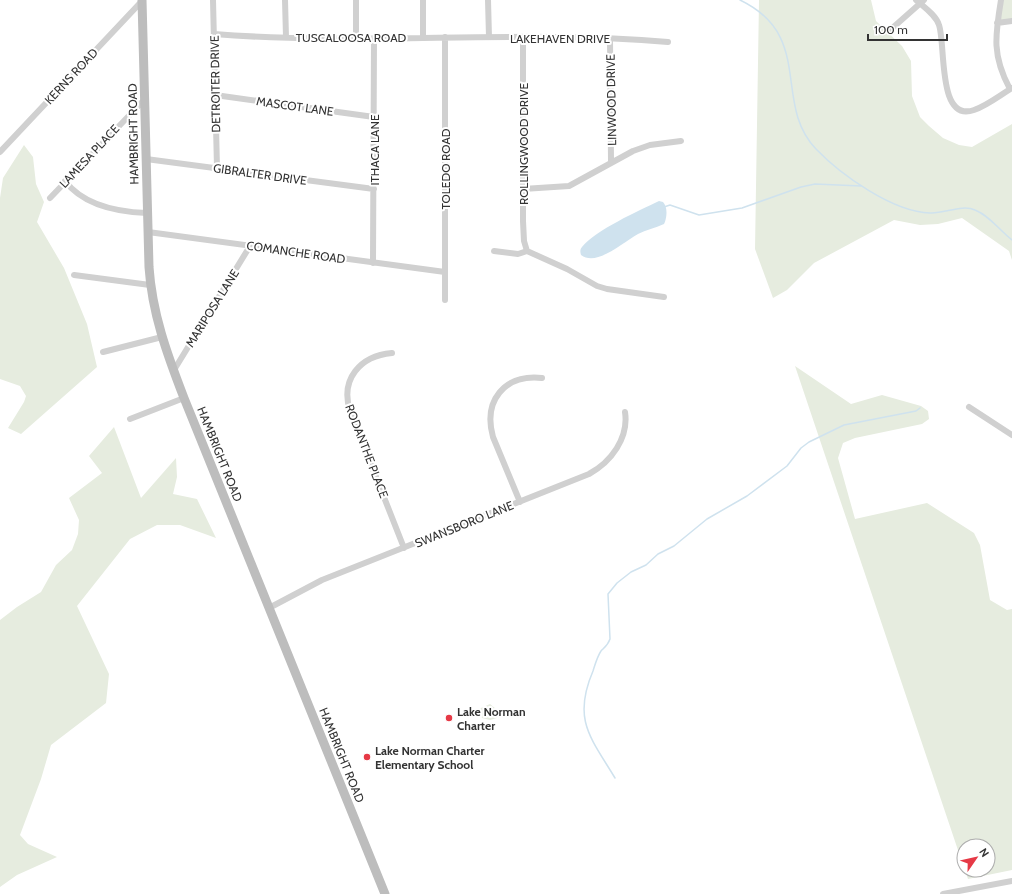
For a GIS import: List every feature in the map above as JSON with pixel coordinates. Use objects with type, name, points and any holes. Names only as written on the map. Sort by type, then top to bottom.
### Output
[{"type":"main road","name":"HAMBRIGHT ROAD","points":[[142,1],[147,213],[150,285],[155,314],[184,398],[385,894]]},
{"type":"street","name":"DETROITER DRIVE","points":[[214,0],[216,168]]},
{"type":"street","points":[[285,0],[286,37]]},
{"type":"street","points":[[356,0],[356,38]]},
{"type":"street","points":[[422,0],[423,37]]},
{"type":"street","points":[[488,0],[489,37]]},
{"type":"street","points":[[889,31],[920,1],[939,24],[948,92],[952,104],[962,111],[974,110],[1011,89],[999,68],[995,38],[1001,0]]},
{"type":"street","name":"KERNS ROAD","points":[[0,152],[142,1]]},
{"type":"street","points":[[997,23],[1012,21]]},
{"type":"street","name":"TUSCALOOSA ROAD","points":[[214,34],[356,38],[489,37]]},
{"type":"street","name":"TOLEDO ROAD","points":[[444,37],[445,300]]},
{"type":"street","name":"LAKEHAVEN DRIVE","points":[[489,37],[610,38],[668,42]]},
{"type":"street","name":"ROLLINGWOOD DRIVE","points":[[523,37],[523,189],[524,241],[527,251]]},
{"type":"street","name":"ITHACA LANE","points":[[374,38],[374,263]]},
{"type":"street","name":"LINWOOD DRIVE","points":[[610,38],[612,162]]},
{"type":"street","name":"MASCOT LANE","points":[[215,95],[374,117]]},
{"type":"street","name":"LAMESA PLACE","points":[[50,198],[145,99]]},
{"type":"street","points":[[523,189],[569,186],[641,147],[682,141]]},
{"type":"street","name":"GIBRALTER DRIVE","points":[[146,158],[374,189]]},
{"type":"street","points":[[65,181],[81,196],[99,205],[123,211],[147,213]]},
{"type":"street","name":"COMANCHE ROAD","points":[[148,232],[445,272]]},
{"type":"street","name":"MARIPOSA LANE","points":[[174,370],[250,246]]},
{"type":"street","points":[[494,251],[518,254],[527,251],[567,269],[597,286],[664,297]]},
{"type":"street","points":[[74,276],[150,285]]},
{"type":"street","points":[[103,352],[162,337]]},
{"type":"street","name":"RODANTHE PLACE","points":[[392,352],[372,358],[360,366],[348,385],[346,397],[350,411],[404,548]]},
{"type":"street","points":[[520,502],[493,437],[490,426],[490,413],[492,403],[498,393],[511,382],[522,378],[542,378]]},
{"type":"street","points":[[130,419],[184,398]]},
{"type":"street","points":[[969,407],[1012,435]]},
{"type":"street","name":"SWANSBORO LANE","points":[[270,608],[322,580],[589,474],[602,465],[614,453],[622,438],[625,424],[625,412]]},
{"type":"street","points":[[943,894],[1012,881]]},
{"type":"shaded area","points":[[759,0],[871,0],[876,21],[902,46],[911,61],[912,96],[920,117],[929,126],[943,138],[959,145],[972,147],[1012,124],[1012,260],[1009,251],[962,218],[938,224],[920,225],[894,220],[814,263],[787,290],[773,298],[755,249]]},
{"type":"shaded area","points":[[1001,0],[1012,0],[1012,21],[997,23]]},
{"type":"shaded area","points":[[24,145],[33,157],[36,184],[44,202],[37,222],[64,268],[87,324],[97,367],[21,434],[8,428],[26,396],[20,386],[0,379],[0,198],[3,178]]},
{"type":"shaded area","points":[[795,366],[851,404],[882,395],[921,406],[928,411],[929,419],[922,424],[855,438],[843,443],[838,458],[855,519],[927,503],[974,533],[980,545],[990,600],[1007,610],[1012,609],[1012,870],[996,873],[996,838],[956,838],[956,844]]},
{"type":"shaded area","points":[[114,427],[141,498],[176,458],[177,477],[173,494],[197,499],[216,538],[180,525],[157,525],[130,539],[77,606],[109,674],[106,703],[51,745],[41,779],[20,835],[28,844],[57,857],[17,875],[0,887],[0,620],[41,592],[56,565],[72,550],[78,534],[79,520],[69,498],[102,473],[89,456]]},
{"type":"shaded area","points":[[490,704],[496,709],[498,715],[497,718],[490,720],[482,718],[479,711],[481,708]]},
{"type":"water","points":[[659,201],[663,202],[666,207],[666,219],[664,224],[638,234],[602,256],[587,258],[581,255],[581,248],[597,234],[618,221]]},
{"type":"waterway","points":[[740,0],[763,15],[777,32],[785,51],[790,71],[796,111],[803,131],[816,149],[839,170],[884,199],[916,211],[935,213],[964,208],[975,210],[990,219],[1012,240]]},
{"type":"waterway","points":[[664,207],[670,205],[699,215],[742,208],[801,187],[815,184],[861,186]]},
{"type":"waterway","points":[[615,778],[598,751],[587,728],[584,716],[584,703],[587,688],[597,658],[610,639],[608,594],[617,583],[631,572],[646,565],[658,554],[674,546],[707,519],[747,496],[787,466],[801,448],[809,442],[844,425],[916,411],[920,408]]},
{"type":"place","name":"Lake Norman Charter","points":[[449,718]]},
{"type":"place","name":"Lake Norman Charter Elementary School","points":[[367,757]]}]
